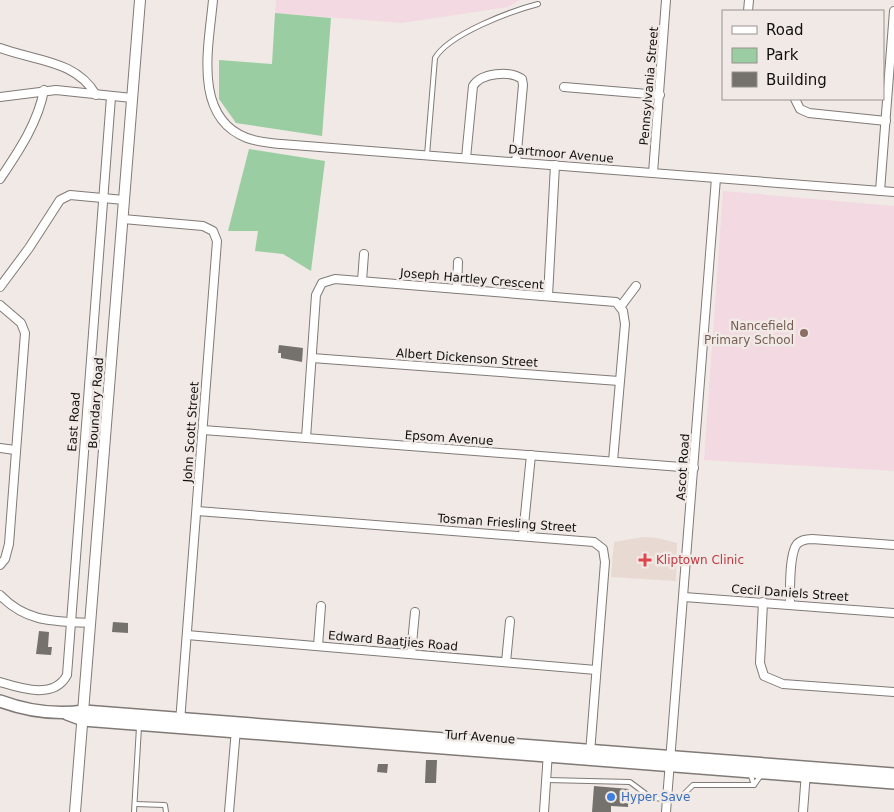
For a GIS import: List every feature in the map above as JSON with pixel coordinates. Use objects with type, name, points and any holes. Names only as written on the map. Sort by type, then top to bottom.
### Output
[{"type":"main road","name":"Turf Avenue","points":[[0,701],[22,708],[65,714],[806,771],[894,774]]},
{"type":"main road","name":"Turf Avenue","points":[[83,715],[139,724],[180,723]]},
{"type":"main road","name":"Turf Avenue","points":[[670,761],[762,773],[806,771],[894,783]]},
{"type":"street","name":"Boundary Road","points":[[83,715],[140,0]]},
{"type":"street","name":"Dartmoor Avenue","points":[[213,0],[208,59],[209,87],[217,111],[229,127],[246,138],[266,142],[894,192]]},
{"type":"street","name":"Pennsylvania Street","points":[[653,173],[666,0]]},
{"type":"street","points":[[880,191],[886,121],[892,80],[887,54],[894,11]]},
{"type":"street","points":[[0,48],[66,67],[86,80],[96,95]]},
{"type":"street","points":[[466,158],[472,92],[475,83],[483,76],[516,76],[522,79],[524,85],[516,162]]},
{"type":"street","points":[[564,87],[660,95]]},
{"type":"street","points":[[0,97],[44,90],[132,98]]},
{"type":"street","points":[[0,179],[31,127],[44,90]]},
{"type":"street","name":"East Road","points":[[0,682],[31,690],[50,688],[62,683],[68,670],[112,97]]},
{"type":"street","points":[[796,100],[800,109],[809,113],[886,121]]},
{"type":"street","points":[[548,296],[555,165]]},
{"type":"street","name":"Ascot Road","points":[[666,812],[716,178]]},
{"type":"street","points":[[0,287],[29,248],[60,200],[70,195],[124,200]]},
{"type":"street","name":"John Scott Street","points":[[123,220],[204,226],[216,235],[217,251],[180,723]]},
{"type":"street","points":[[362,281],[364,254]]},
{"type":"street","points":[[457,289],[458,262]]},
{"type":"street","name":"Joseph Hartley Crescent","points":[[306,438],[316,295],[319,287],[326,281],[334,279],[610,301],[621,306]]},
{"type":"street","points":[[614,461],[625,324],[621,306],[636,286]]},
{"type":"street","points":[[0,305],[21,323],[25,333],[9,544],[5,559],[0,565]]},
{"type":"street","name":"Albert Dickenson Street","points":[[312,358],[619,381]]},
{"type":"street","name":"Epsom Avenue","points":[[203,430],[694,468]]},
{"type":"street","points":[[0,448],[15,450]]},
{"type":"street","points":[[523,535],[531,455]]},
{"type":"street","name":"Tosman Friesling Street","points":[[196,510],[588,540],[594,542],[603,549],[605,562],[590,755]]},
{"type":"street","points":[[790,604],[793,556],[800,542],[812,539],[894,545]]},
{"type":"street","points":[[0,595],[24,614],[34,618],[91,623]]},
{"type":"street","name":"Cecil Daniels Street","points":[[684,597],[894,613]]},
{"type":"street","points":[[763,602],[760,663],[764,676],[783,684],[894,692]]},
{"type":"street","points":[[318,646],[321,606]]},
{"type":"street","points":[[411,654],[415,612]]},
{"type":"street","points":[[506,662],[510,621]]},
{"type":"street","name":"Edward Baatjies Road","points":[[187,635],[596,670]]},
{"type":"street","points":[[75,812],[83,715]]},
{"type":"street","points":[[229,812],[236,727]]},
{"type":"street","points":[[544,812],[548,751]]},
{"type":"street","points":[[803,812],[806,771]]},
{"type":"lane","points":[[427,155],[435,58],[442,47],[495,18],[538,4]]},
{"type":"lane","points":[[134,812],[139,724]]},
{"type":"lane","points":[[750,772],[754,785]]},
{"type":"lane","points":[[754,785],[762,773]]},
{"type":"lane","points":[[546,780],[630,782],[650,797],[667,800],[683,795],[693,785],[754,785]]},
{"type":"lane","points":[[135,804],[165,805],[166,812]]},
{"type":"shaded area","points":[[276,0],[520,0],[508,7],[402,23],[275,13]]},
{"type":"shaded area","name":"Nancefield Primary School","points":[[723,191],[894,206],[894,471],[704,460]]},
{"type":"shaded area","name":"Kliptown Clinic","points":[[643,537],[677,543],[676,581],[611,577],[614,542]]},
{"type":"green space","points":[[275,13],[331,18],[322,136],[236,123],[219,99],[219,60],[272,64]]},
{"type":"green space","points":[[249,149],[325,161],[311,271],[283,254],[255,251],[258,231],[228,231]]},
{"type":"building","points":[[279,345],[303,348],[302,362],[281,358],[281,353],[278,353]]},
{"type":"building","points":[[113,622],[128,623],[128,633],[112,632]]},
{"type":"building","points":[[39,631],[49,632],[48,647],[52,647],[51,655],[36,654]]},
{"type":"building","points":[[426,760],[437,760],[436,783],[425,783]]},
{"type":"building","points":[[378,764],[388,764],[387,773],[377,772]]},
{"type":"building","name":"Hyper Save","points":[[594,786],[629,789],[628,807],[611,806],[611,812],[592,812]]},
{"type":"place","name":"Nancefield Primary School","points":[[804,333]]},
{"type":"place","name":"Kliptown Clinic","points":[[645,560]]},
{"type":"place","name":"Hyper Save","points":[[611,797]]}]
